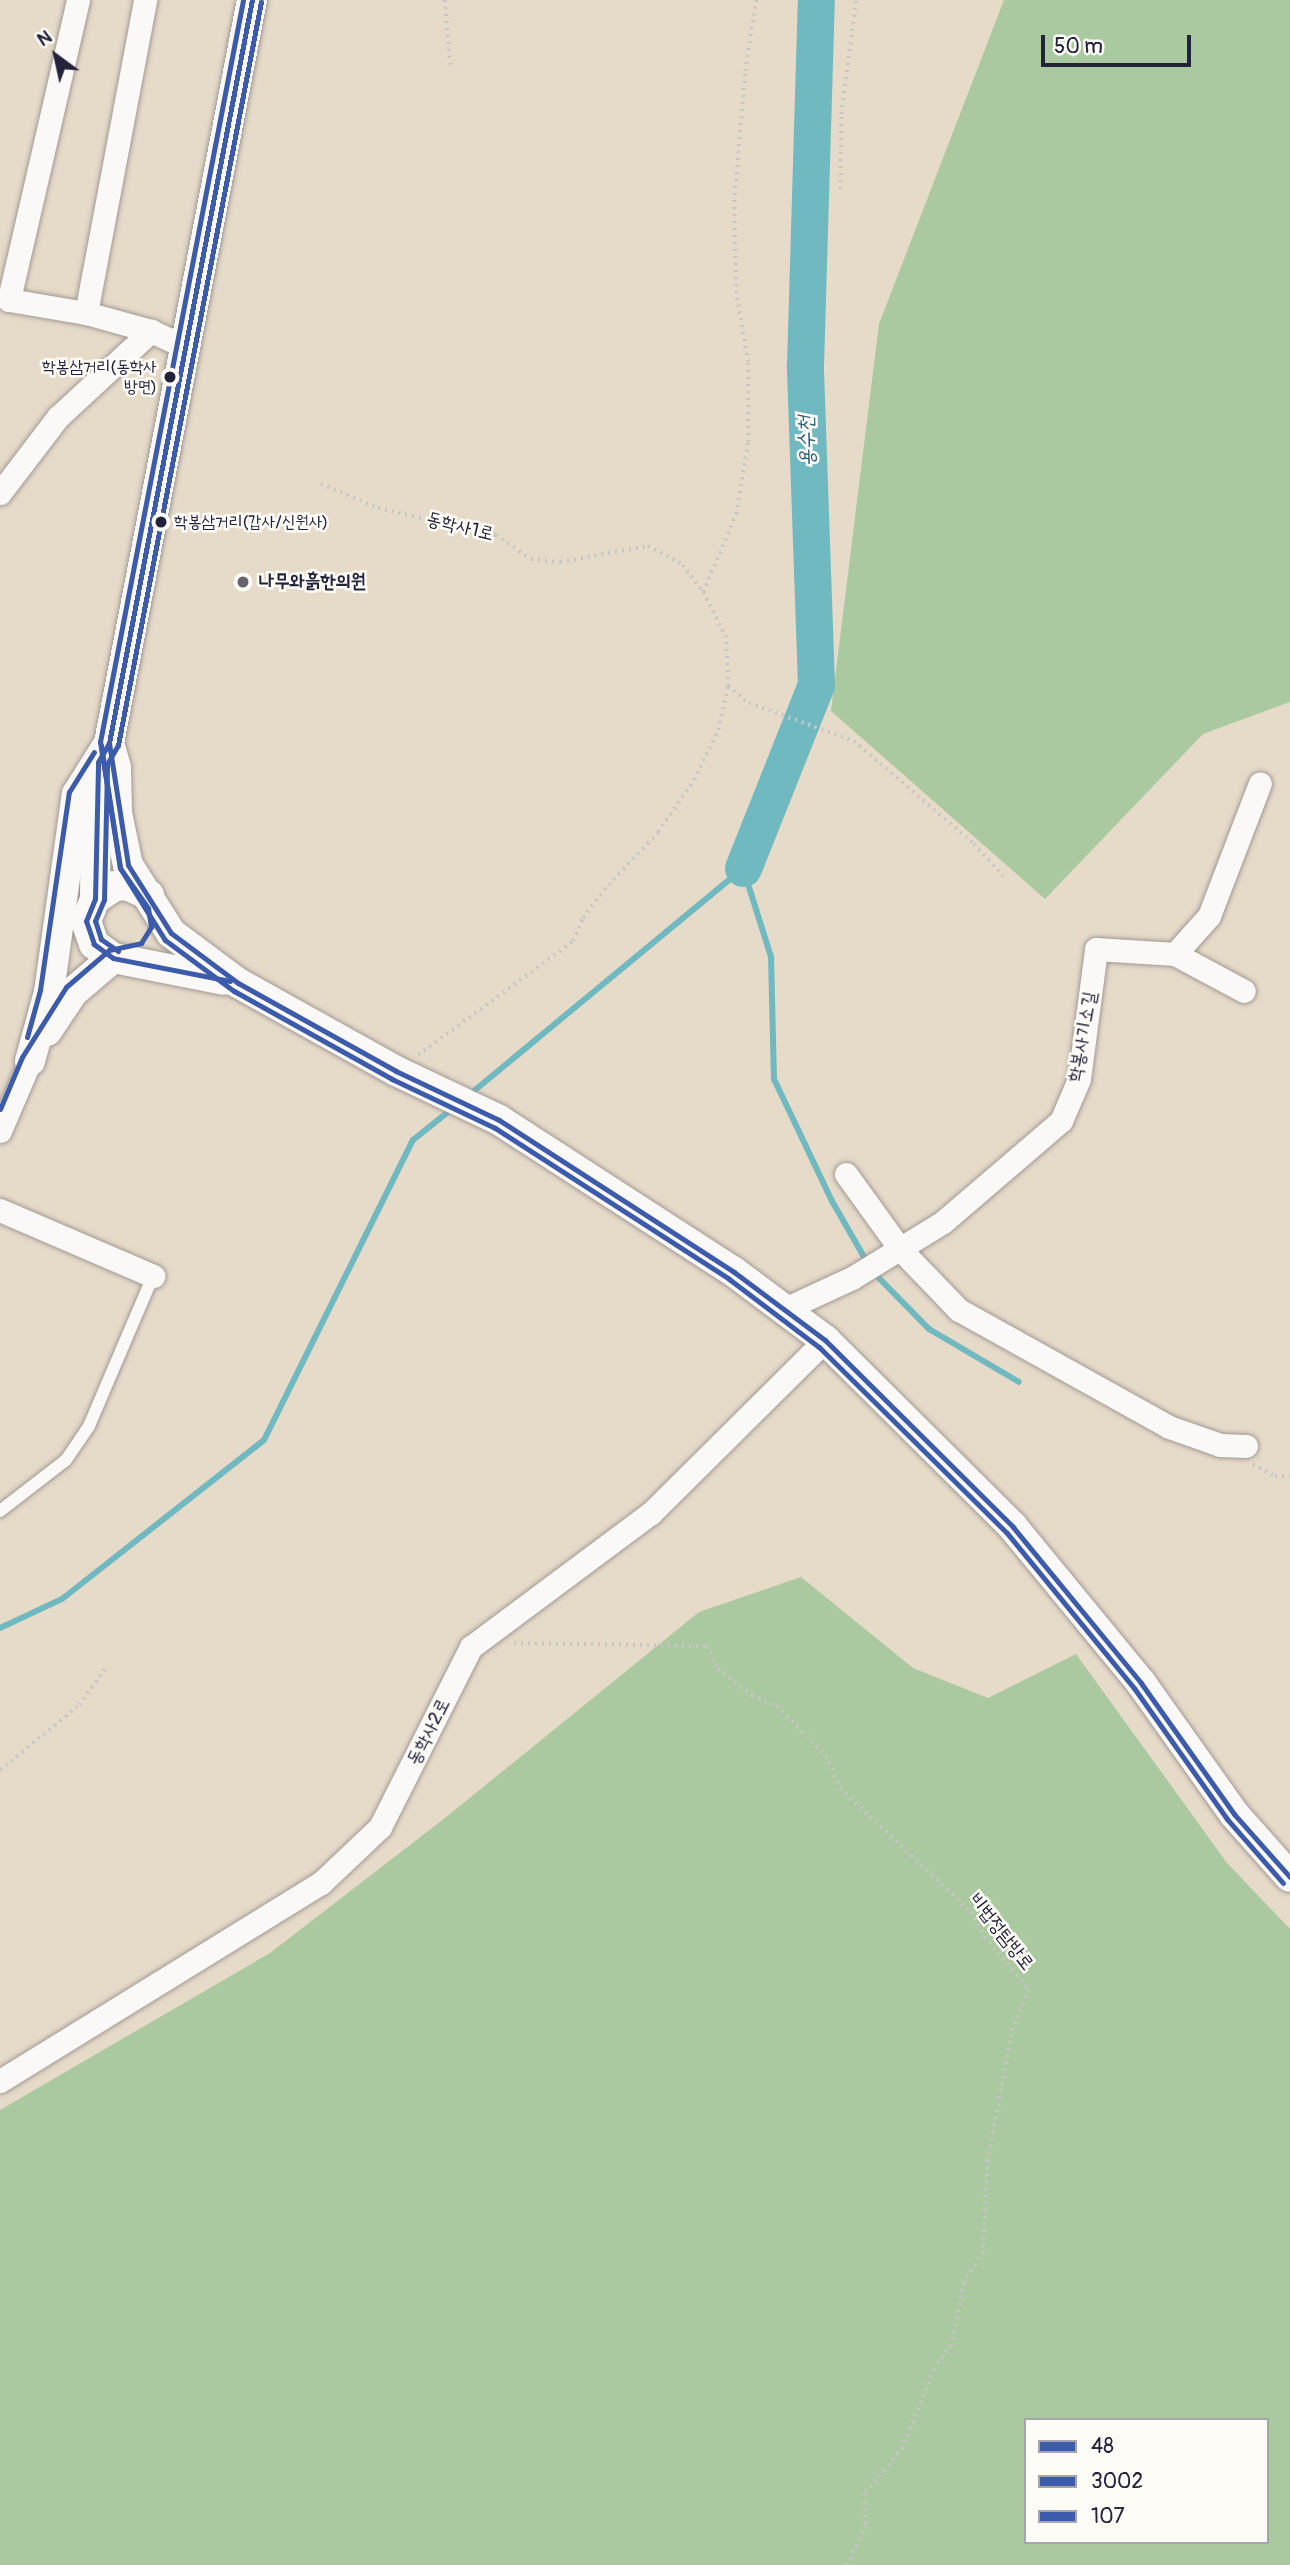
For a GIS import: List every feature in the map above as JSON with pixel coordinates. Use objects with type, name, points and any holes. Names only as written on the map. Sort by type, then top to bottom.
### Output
[{"type":"street","points":[[78,0],[9,300],[86,313],[151,331],[185,347]]},
{"type":"street","points":[[86,313],[145,0]]},
{"type":"street","points":[[49,992],[88,928],[94,899],[103,753],[252,0]]},
{"type":"street","points":[[0,493],[58,417],[151,331]]},
{"type":"street","points":[[103,753],[116,768],[117,813],[128,865],[172,933],[238,983],[408,1076],[499,1120],[787,1308],[825,1340],[1013,1527],[1141,1684],[1234,1814],[1290,1877]]},
{"type":"street","points":[[0,1131],[30,1061],[49,992],[77,794],[103,753]]},
{"type":"street","points":[[1175,954],[1209,916],[1260,783]]},
{"type":"street","points":[[94,899],[115,886],[127,885],[155,905]]},
{"type":"street","points":[[30,1061],[73,992],[120,958],[138,956],[156,940],[155,905]]},
{"type":"street","points":[[88,928],[94,944],[120,958],[238,983]]},
{"type":"street","name":"학봉사기소길","points":[[891,1255],[943,1222],[1060,1121],[1079,1079],[1096,949],[1175,954],[1244,991]]},
{"type":"street","points":[[846,1174],[891,1255],[959,1310],[1074,1377],[1169,1427],[1220,1445],[1246,1446]]},
{"type":"street","points":[[0,1210],[153,1276]]},
{"type":"street","points":[[787,1308],[852,1278],[891,1255]]},
{"type":"street","name":"동학사2로","points":[[0,2081],[321,1883],[380,1827],[471,1647],[651,1513],[825,1340]]},
{"type":"lane","points":[[0,1511],[66,1460],[89,1426],[153,1276]]},
{"type":"path","points":[[445,0],[451,69]]},
{"type":"path","points":[[703,592],[736,514],[748,442],[748,362],[736,293],[734,202],[744,71],[756,0]]},
{"type":"path","points":[[840,189],[841,114],[856,0]]},
{"type":"path","name":"동학사1로","points":[[321,484],[378,508],[496,535],[531,559],[560,562],[648,546],[683,565],[703,592],[726,638],[728,687],[718,730],[694,780],[633,860],[583,918],[573,942],[468,1023],[419,1055],[407,1058],[408,1076]]},
{"type":"path","points":[[728,687],[749,703],[854,741],[974,844],[1006,878]]},
{"type":"path","name":"비법정탐방로","points":[[486,1634],[513,1643],[707,1646],[718,1669],[752,1695],[777,1706],[826,1756],[840,1788],[971,1912],[985,1937],[1029,1990],[1013,2028],[988,2160],[984,2252],[964,2283],[952,2346],[934,2370],[907,2438],[865,2494],[866,2526],[848,2565]]},
{"type":"path","points":[[0,1770],[71,1713],[108,1665]]},
{"type":"green space","points":[[1004,0],[1290,0],[1290,702],[1203,734],[1045,899],[831,711],[879,324]]},
{"type":"green space","points":[[801,1577],[913,1668],[988,1698],[1076,1654],[1227,1863],[1290,1929],[1290,2565],[0,2565],[0,2110],[270,1953],[445,1818],[699,1612]]},
{"type":"waterway","name":"용수천","points":[[743,868],[816,685],[805,365],[816,0]]},
{"type":"waterway","points":[[469,1095],[743,868],[771,957],[774,1079],[832,1201],[867,1262]]},
{"type":"waterway","points":[[0,1628],[62,1599],[264,1440],[413,1140],[453,1108]]},
{"type":"waterway","points":[[873,1272],[929,1329],[1019,1382]]},
{"type":"transit line","name":"107","points":[[0,1109],[22,1057],[66,987],[109,950],[141,943],[151,927],[148,908],[120,868],[100,742],[243,0]]},
{"type":"transit line","name":"48","points":[[230,981],[113,958],[94,944],[86,921],[95,899],[98,762],[109,743],[252,0]]},
{"type":"transit line","name":"3002","points":[[118,951],[101,939],[95,921],[104,900],[107,764],[118,745],[261,2]]},
{"type":"transit line","name":"48","points":[[109,743],[128,865],[171,933],[238,983],[396,1071],[499,1120],[734,1272],[825,1340],[1013,1527],[1141,1683],[1234,1814],[1290,1877]]},
{"type":"transit line","name":"3002","points":[[101,745],[120,868],[165,940],[234,991],[392,1079],[495,1128],[729,1279],[819,1347],[1007,1533],[1134,1688],[1227,1819],[1283,1883]]},
{"type":"transit line","name":"107","points":[[27,1037],[40,990],[69,792],[94,752]]},
{"type":"place","name":"학봉삼거리(동학사 방면)","points":[[170,377]]},
{"type":"place","name":"학봉삼거리(갑사/신원사)","points":[[161,522]]},
{"type":"place","name":"나무와흙한의원","points":[[243,582]]}]
